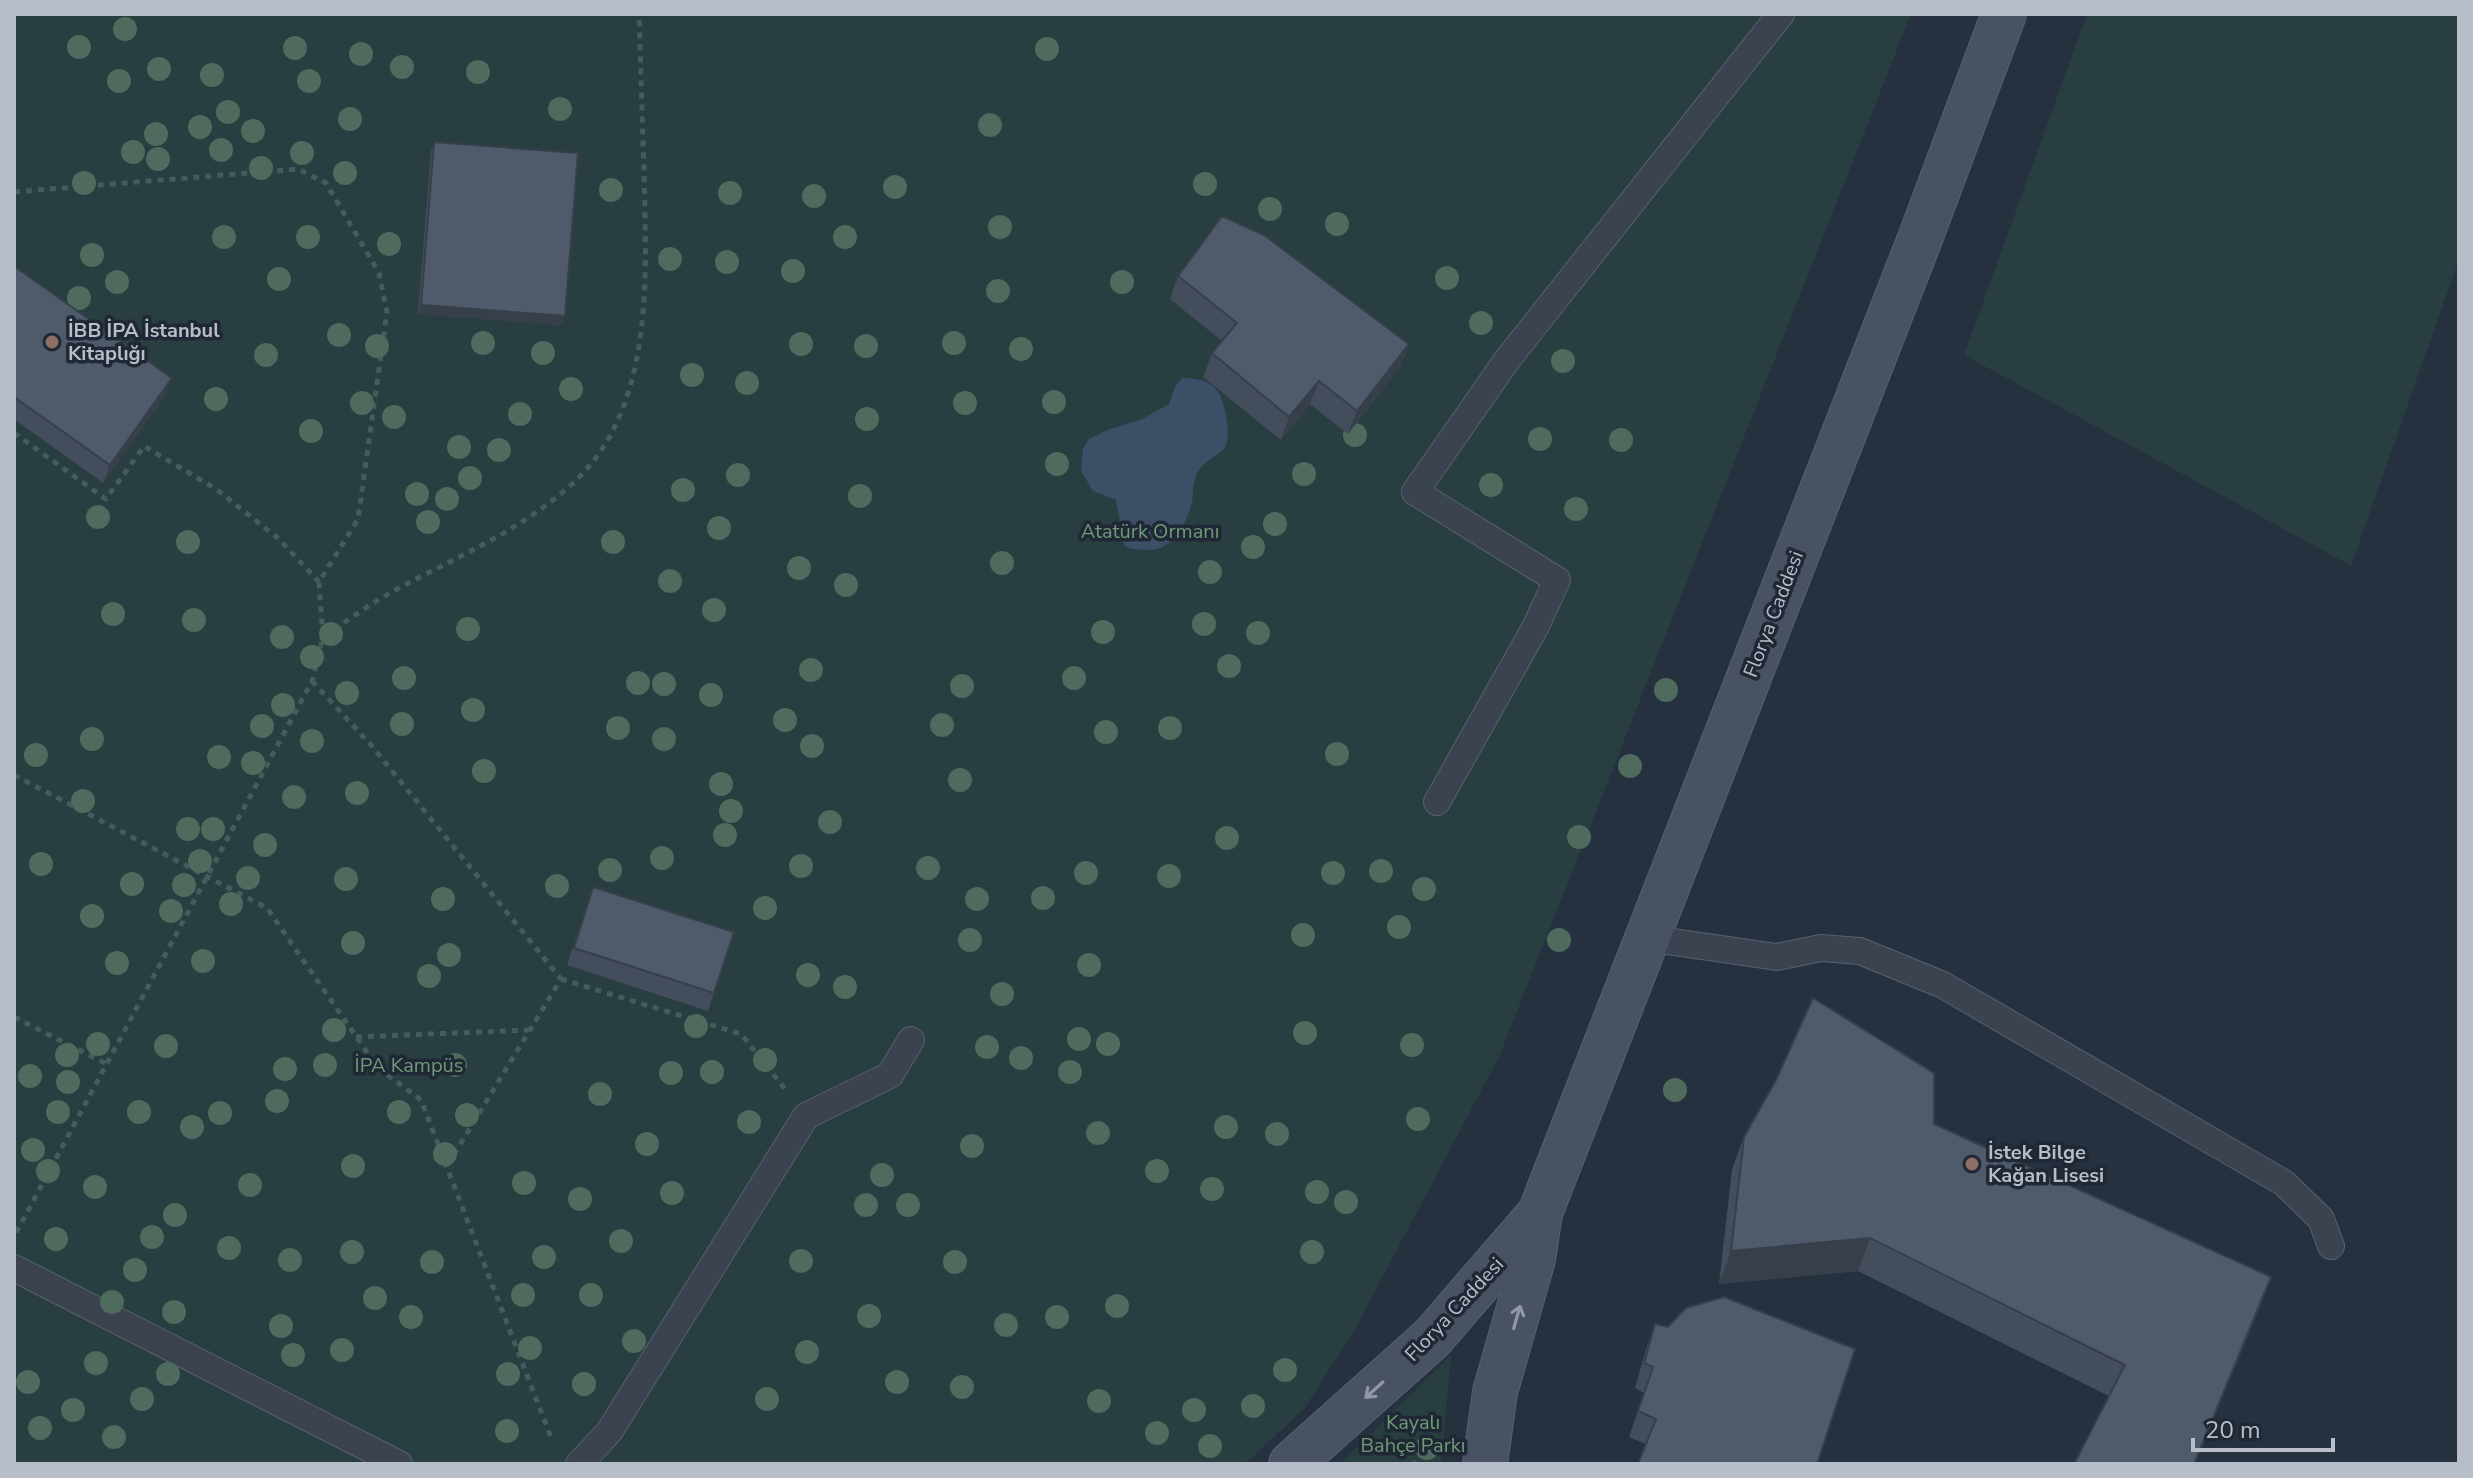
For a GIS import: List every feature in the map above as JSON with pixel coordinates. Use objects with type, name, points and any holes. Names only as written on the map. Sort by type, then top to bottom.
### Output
[{"type":"main road","name":"Florya Caddesi","points":[[1485,1464],[1495,1392],[1533,1259],[1540,1213],[1921,236],[2004,14]]},
{"type":"main road","name":"Florya Caddesi","points":[[1291,1464],[1432,1338],[1540,1213]]},
{"type":"main road","points":[[1432,1338],[1467,1333],[1489,1354],[1495,1392]]},
{"type":"lane","points":[[1437,802],[1536,626],[1557,580],[1415,492],[1507,360],[1781,14]]},
{"type":"lane","points":[[1646,938],[1777,957],[1821,948],[1860,951],[1943,985],[2284,1183],[2321,1219],[2331,1246]]},
{"type":"lane","points":[[579,1464],[609,1432],[806,1116],[890,1075],[911,1040]]},
{"type":"lane","points":[[14,1268],[399,1464]]},
{"type":"path","points":[[323,637],[391,592],[496,538],[534,514],[573,484],[615,427],[629,388],[641,337],[645,237],[639,14]]},
{"type":"path","points":[[14,192],[298,169],[326,183],[379,273],[387,312],[358,519],[319,582],[323,637],[312,681],[14,1236]]},
{"type":"path","points":[[14,433],[106,499],[144,446]]},
{"type":"path","points":[[134,439],[216,489],[279,539],[319,582]]},
{"type":"path","points":[[312,681],[371,745],[561,979],[741,1034],[806,1116]]},
{"type":"path","points":[[14,775],[267,908],[378,1068],[421,1100],[556,1449]]},
{"type":"path","points":[[447,1167],[561,979]]},
{"type":"path","points":[[14,1017],[107,1064]]},
{"type":"path","points":[[356,1037],[530,1030]]},
{"type":"green space","points":[[14,14],[1911,14],[1499,1057],[1354,1331],[1304,1409],[1245,1464],[14,1464]]},
{"type":"green space","points":[[2087,14],[2459,14],[2459,259],[2351,566],[1964,355]]},
{"type":"green space","name":"Kayalı Bahçe Parkı","points":[[1451,1355],[1441,1464],[1340,1464]]},
{"type":"water","points":[[1182,378],[1210,384],[1220,394],[1227,422],[1226,444],[1223,450],[1203,465],[1196,476],[1191,506],[1176,537],[1156,549],[1132,549],[1124,545],[1116,500],[1093,491],[1081,471],[1083,449],[1089,439],[1140,420],[1169,404]]},
{"type":"building","points":[[434,142],[578,153],[565,316],[421,305]]},
{"type":"building","points":[[1222,216],[1264,235],[1409,344],[1357,411],[1319,381],[1289,417],[1212,353],[1237,323],[1178,276]]},
{"type":"building","name":"İBB İPA İstanbul Kitaplığı","points":[[14,266],[172,378],[110,465],[14,397]]},
{"type":"building","points":[[593,887],[734,932],[714,993],[574,948]]},
{"type":"building","points":[[1813,998],[1934,1073],[1934,1124],[2271,1277],[2194,1464],[2074,1464],[2125,1365],[1870,1238],[1731,1251],[1744,1137],[1776,1080]]},
{"type":"building","points":[[1724,1297],[1855,1349],[1817,1464],[1638,1464],[1656,1419],[1638,1411],[1653,1367],[1644,1363],[1655,1324],[1668,1327],[1686,1308]]},
{"type":"place","name":"İBB İPA İstanbul Kitaplığı","points":[[52,342]]},
{"type":"place","name":"İstek Bilge Kağan Lisesi","points":[[1972,1164]]},
{"type":"park label","name":"Atatürk Ormanı","points":[[1150,531]]},
{"type":"park label","name":"İPA Kampüs","points":[[409,1065]]}]
